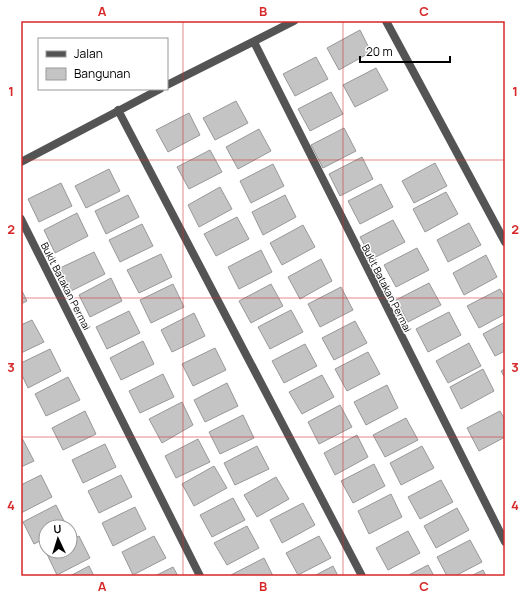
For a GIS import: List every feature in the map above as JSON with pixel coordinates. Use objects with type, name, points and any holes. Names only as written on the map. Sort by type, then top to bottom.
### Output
[{"type":"street","points":[[168,85],[294,21]]},
{"type":"street","points":[[386,21],[505,242]]},
{"type":"street","name":"Bukit Batakan Permai","points":[[254,42],[505,542]]},
{"type":"street","points":[[21,162],[158,90]]},
{"type":"street","points":[[118,110],[362,576]]},
{"type":"street","name":"Bukit Batakan Permai","points":[[21,219],[200,576]]},
{"type":"building","points":[[360,30],[371,52],[339,70],[327,48]]},
{"type":"building","points":[[316,57],[328,79],[295,96],[283,74]]},
{"type":"building","points":[[376,68],[388,90],[355,107],[343,85]]},
{"type":"building","points":[[331,92],[343,114],[310,131],[298,109]]},
{"type":"building","points":[[236,101],[248,123],[215,140],[203,118]]},
{"type":"building","points":[[189,113],[200,135],[168,152],[156,130]]},
{"type":"building","points":[[344,128],[356,151],[323,168],[311,145]]},
{"type":"building","points":[[259,129],[271,151],[238,169],[226,147]]},
{"type":"building","points":[[210,150],[222,172],[189,189],[177,167]]},
{"type":"building","points":[[362,157],[373,179],[340,196],[329,174]]},
{"type":"building","points":[[435,163],[447,186],[414,203],[402,181]]},
{"type":"building","points":[[273,164],[284,186],[251,203],[240,181]]},
{"type":"building","points":[[109,169],[120,191],[86,208],[75,186]]},
{"type":"building","points":[[61,183],[72,206],[39,222],[28,199]]},
{"type":"building","points":[[381,184],[393,207],[360,224],[348,201]]},
{"type":"building","points":[[220,187],[232,209],[199,227],[188,205]]},
{"type":"building","points":[[446,192],[458,214],[425,232],[413,209]]},
{"type":"building","points":[[128,195],[139,217],[106,234],[95,211]]},
{"type":"building","points":[[285,195],[296,217],[263,235],[252,212]]},
{"type":"building","points":[[77,213],[88,236],[55,253],[44,230]]},
{"type":"building","points":[[237,217],[249,239],[216,256],[204,234]]},
{"type":"building","points":[[393,220],[405,242],[372,259],[360,237]]},
{"type":"building","points":[[469,223],[481,245],[448,262],[437,240]]},
{"type":"building","points":[[142,224],[153,246],[120,262],[109,240]]},
{"type":"building","points":[[303,225],[315,247],[282,265],[270,243]]},
{"type":"building","points":[[417,248],[429,270],[396,287],[384,265]]},
{"type":"building","points":[[261,250],[272,272],[239,289],[228,267]]},
{"type":"building","points":[[94,252],[105,274],[71,291],[60,268]]},
{"type":"building","points":[[161,254],[172,277],[139,293],[127,270]]},
{"type":"building","points":[[486,255],[497,277],[464,295],[453,273]]},
{"type":"building","points":[[321,259],[332,281],[300,299],[288,277]]},
{"type":"building","points":[[111,278],[122,301],[90,317],[79,295]]},
{"type":"building","points":[[429,283],[441,305],[408,322],[396,300]]},
{"type":"building","points":[[173,284],[184,307],[151,323],[140,300]]},
{"type":"building","points":[[271,284],[283,306],[251,323],[239,301]]},
{"type":"building","points":[[341,287],[353,310],[320,327],[308,304]]},
{"type":"building","points":[[21,289],[27,301],[21,304]]},
{"type":"building","points":[[500,289],[505,298],[505,314],[479,328],[467,306]]},
{"type":"building","points":[[291,310],[303,332],[270,349],[258,327]]},
{"type":"building","points":[[129,311],[140,333],[107,349],[96,327]]},
{"type":"building","points":[[449,312],[461,335],[428,352],[416,329]]},
{"type":"building","points":[[194,313],[205,336],[172,352],[161,330]]},
{"type":"building","points":[[32,320],[44,342],[21,353],[21,325]]},
{"type":"building","points":[[355,321],[367,343],[334,360],[322,338]]},
{"type":"building","points":[[505,322],[505,351],[495,356],[483,334]]},
{"type":"building","points":[[143,341],[154,364],[121,380],[110,358]]},
{"type":"building","points":[[469,343],[481,366],[448,383],[436,361]]},
{"type":"building","points":[[305,344],[317,366],[284,383],[272,361]]},
{"type":"building","points":[[215,348],[226,370],[193,386],[182,364]]},
{"type":"building","points":[[50,349],[61,371],[28,388],[21,373],[21,363]]},
{"type":"building","points":[[368,352],[380,374],[347,391],[335,369]]},
{"type":"building","points":[[483,369],[494,391],[461,409],[450,387]]},
{"type":"building","points":[[505,369],[505,378],[501,371]]},
{"type":"building","points":[[163,374],[174,397],[140,413],[129,391]]},
{"type":"building","points":[[322,375],[334,397],[302,414],[289,392]]},
{"type":"building","points":[[68,377],[80,400],[46,416],[35,394]]},
{"type":"building","points":[[227,383],[238,406],[205,422],[194,400]]},
{"type":"building","points":[[387,385],[398,408],[366,425],[354,402]]},
{"type":"building","points":[[182,402],[193,425],[162,443],[149,419]]},
{"type":"building","points":[[340,405],[352,427],[319,444],[308,422]]},
{"type":"building","points":[[85,411],[96,434],[63,450],[52,428]]},
{"type":"building","points":[[500,411],[505,420],[505,437],[479,451],[467,428]]},
{"type":"building","points":[[243,415],[254,438],[220,454],[209,432]]},
{"type":"building","points":[[406,418],[418,440],[385,457],[373,435]]},
{"type":"building","points":[[357,435],[368,457],[335,475],[324,453]]},
{"type":"building","points":[[22,438],[34,461],[21,467],[21,439]]},
{"type":"building","points":[[198,439],[210,462],[176,478],[165,456]]},
{"type":"building","points":[[105,444],[116,467],[83,483],[72,460]]},
{"type":"building","points":[[257,446],[269,469],[235,485],[224,463]]},
{"type":"building","points":[[422,446],[434,468],[401,485],[390,463]]},
{"type":"building","points":[[374,464],[385,486],[353,503],[341,481]]},
{"type":"building","points":[[214,466],[227,488],[194,506],[182,484]]},
{"type":"building","points":[[41,475],[52,497],[21,513],[21,485]]},
{"type":"building","points":[[121,475],[132,497],[99,513],[88,491]]},
{"type":"building","points":[[276,477],[289,499],[257,517],[244,495]]},
{"type":"building","points":[[441,480],[453,502],[420,519],[408,497]]},
{"type":"building","points":[[391,494],[402,517],[369,534],[358,511]]},
{"type":"building","points":[[233,498],[245,520],[212,537],[200,515]]},
{"type":"building","points":[[303,503],[315,525],[282,543],[270,520]]},
{"type":"building","points":[[56,505],[63,519],[38,519],[38,542],[34,544],[23,522]]},
{"type":"building","points":[[135,507],[146,529],[113,546],[102,523]]},
{"type":"building","points":[[457,508],[469,530],[436,548],[424,526]]},
{"type":"building","points":[[247,526],[259,548],[227,565],[214,543]]},
{"type":"building","points":[[408,531],[420,553],[388,570],[376,548]]},
{"type":"building","points":[[78,536],[90,558],[57,575],[49,559],[78,559]]},
{"type":"building","points":[[154,536],[166,558],[133,575],[122,552]]},
{"type":"building","points":[[319,536],[331,558],[298,575],[286,553]]},
{"type":"building","points":[[470,540],[482,562],[455,576],[447,576],[437,557]]},
{"type":"building","points":[[264,558],[273,576],[231,575]]},
{"type":"building","points":[[428,565],[434,576],[407,576]]},
{"type":"building","points":[[89,566],[94,576],[70,576]]},
{"type":"building","points":[[333,566],[338,576],[314,576]]},
{"type":"building","points":[[173,567],[178,576],[155,576]]},
{"type":"building","points":[[483,570],[486,576],[471,576]]}]
